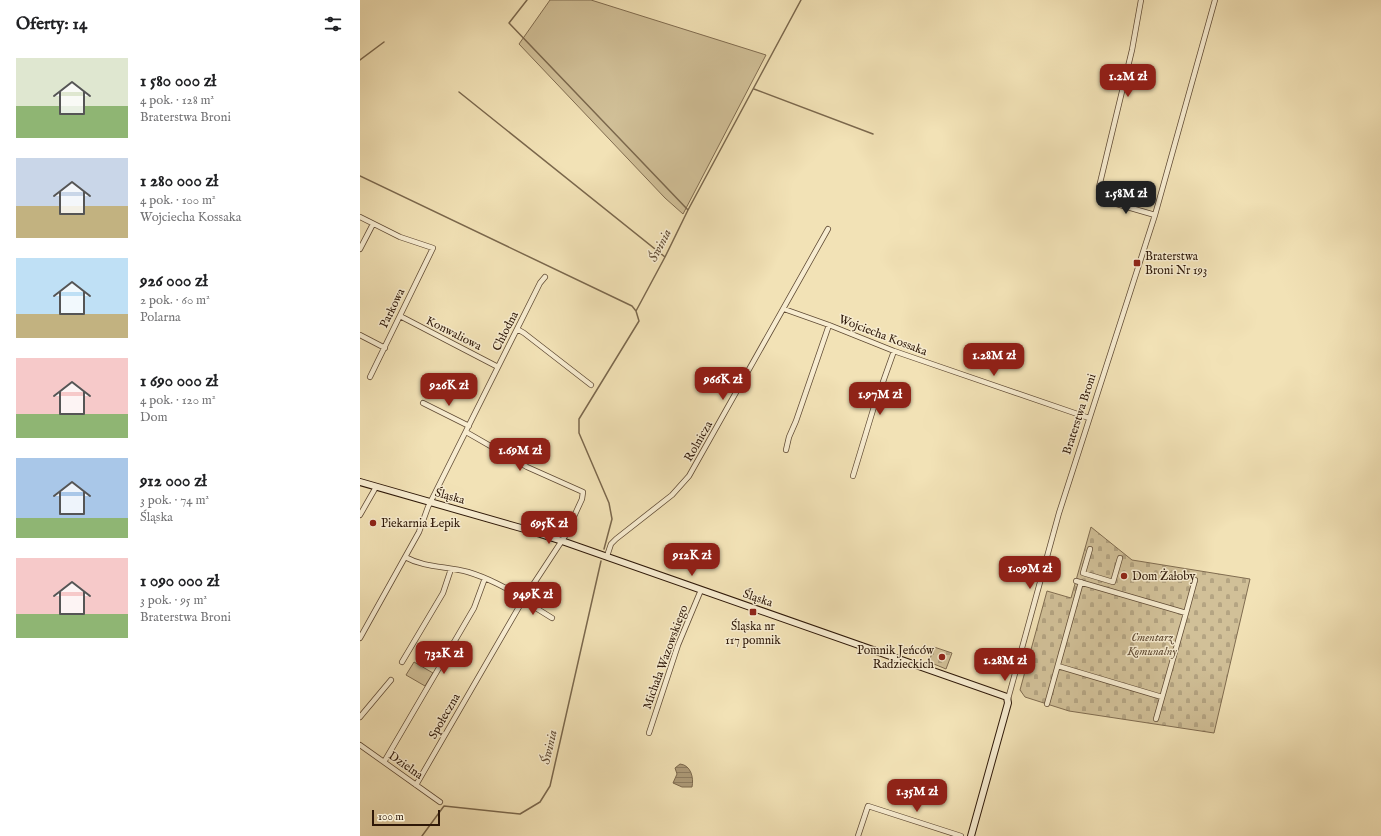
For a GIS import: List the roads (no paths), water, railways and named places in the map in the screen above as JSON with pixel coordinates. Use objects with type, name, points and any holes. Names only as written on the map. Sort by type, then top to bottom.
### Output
[{"type":"street","points":[[1141,0],[1132,50],[1099,192],[1103,200],[1155,215]]},
{"type":"street","name":"Braterstwa Broni","points":[[971,836],[1059,513],[1155,215],[1215,0]]},
{"type":"street","points":[[360,217],[373,224],[360,249]]},
{"type":"street","name":"Parkowa","points":[[370,378],[433,248],[403,238],[373,224]]},
{"type":"street","name":"Rolnicza","points":[[607,556],[611,544],[616,539],[672,495],[686,481],[828,229]]},
{"type":"street","name":"Chłodna","points":[[360,638],[421,530],[431,502],[540,283],[545,277]]},
{"type":"street","name":"Wojciecha Kossaka","points":[[784,309],[894,351],[1089,418]]},
{"type":"street","name":"Konwaliowa","points":[[400,316],[498,367]]},
{"type":"street","points":[[786,450],[789,437],[796,421],[829,325]]},
{"type":"street","points":[[517,330],[524,333],[591,385]]},
{"type":"street","points":[[360,335],[385,348]]},
{"type":"street","points":[[853,476],[873,410],[894,351]]},
{"type":"street","points":[[423,403],[469,426]]},
{"type":"street","name":"Społeczna","points":[[416,785],[523,599],[562,541],[582,499],[583,492],[527,467],[466,432]]},
{"type":"street","name":"Śląska","points":[[360,482],[562,541],[607,556],[914,664],[1008,699]]},
{"type":"street","points":[[360,515],[376,487]]},
{"type":"street","points":[[1047,704],[1079,582],[1090,549]]},
{"type":"street","points":[[405,557],[415,563],[468,572],[496,582],[552,618]]},
{"type":"street","points":[[1110,591],[1120,558]]},
{"type":"street","points":[[402,662],[443,593],[451,569]]},
{"type":"street","points":[[1083,573],[1113,582]]},
{"type":"street","points":[[384,762],[474,608],[485,578]]},
{"type":"street","points":[[1156,719],[1195,580]]},
{"type":"street","points":[[1079,582],[1186,613]]},
{"type":"street","name":"Michała Wazowskiego","points":[[649,733],[678,645],[701,590]]},
{"type":"street","points":[[1058,666],[1162,697]]},
{"type":"street","points":[[360,717],[391,680]]},
{"type":"street","name":"Dzielna","points":[[360,745],[440,802]]},
{"type":"street","points":[[858,836],[868,806],[961,836]]},
{"type":"waterway","name":"Świnia","points":[[527,0],[509,23],[688,210],[636,311],[639,321],[579,419],[579,433],[609,503],[612,519],[604,549]]},
{"type":"waterway","points":[[688,210],[801,0]]},
{"type":"waterway","points":[[360,60],[384,42]]},
{"type":"waterway","points":[[754,89],[873,134]]},
{"type":"waterway","points":[[459,92],[665,257]]},
{"type":"waterway","points":[[360,176],[632,306],[636,311]]},
{"type":"waterway","name":"Świnia","points":[[422,836],[444,806],[520,814],[540,802],[550,786],[601,561]]},
{"type":"place","name":"Braterstwa Broni Nr 193","points":[[1137,263]]},
{"type":"place","name":"Piekarnia Łepik","points":[[373,523]]},
{"type":"place","name":"Dom Żałoby","points":[[1124,576]]},
{"type":"place","name":"Śląska nr 117 pomnik","points":[[753,612]]},
{"type":"place","name":"Pomnik Jeńców Radzieckich","points":[[942,657]]},
{"type":"park label","name":"Cmentarz Komunalny","points":[[1152,644]]}]
